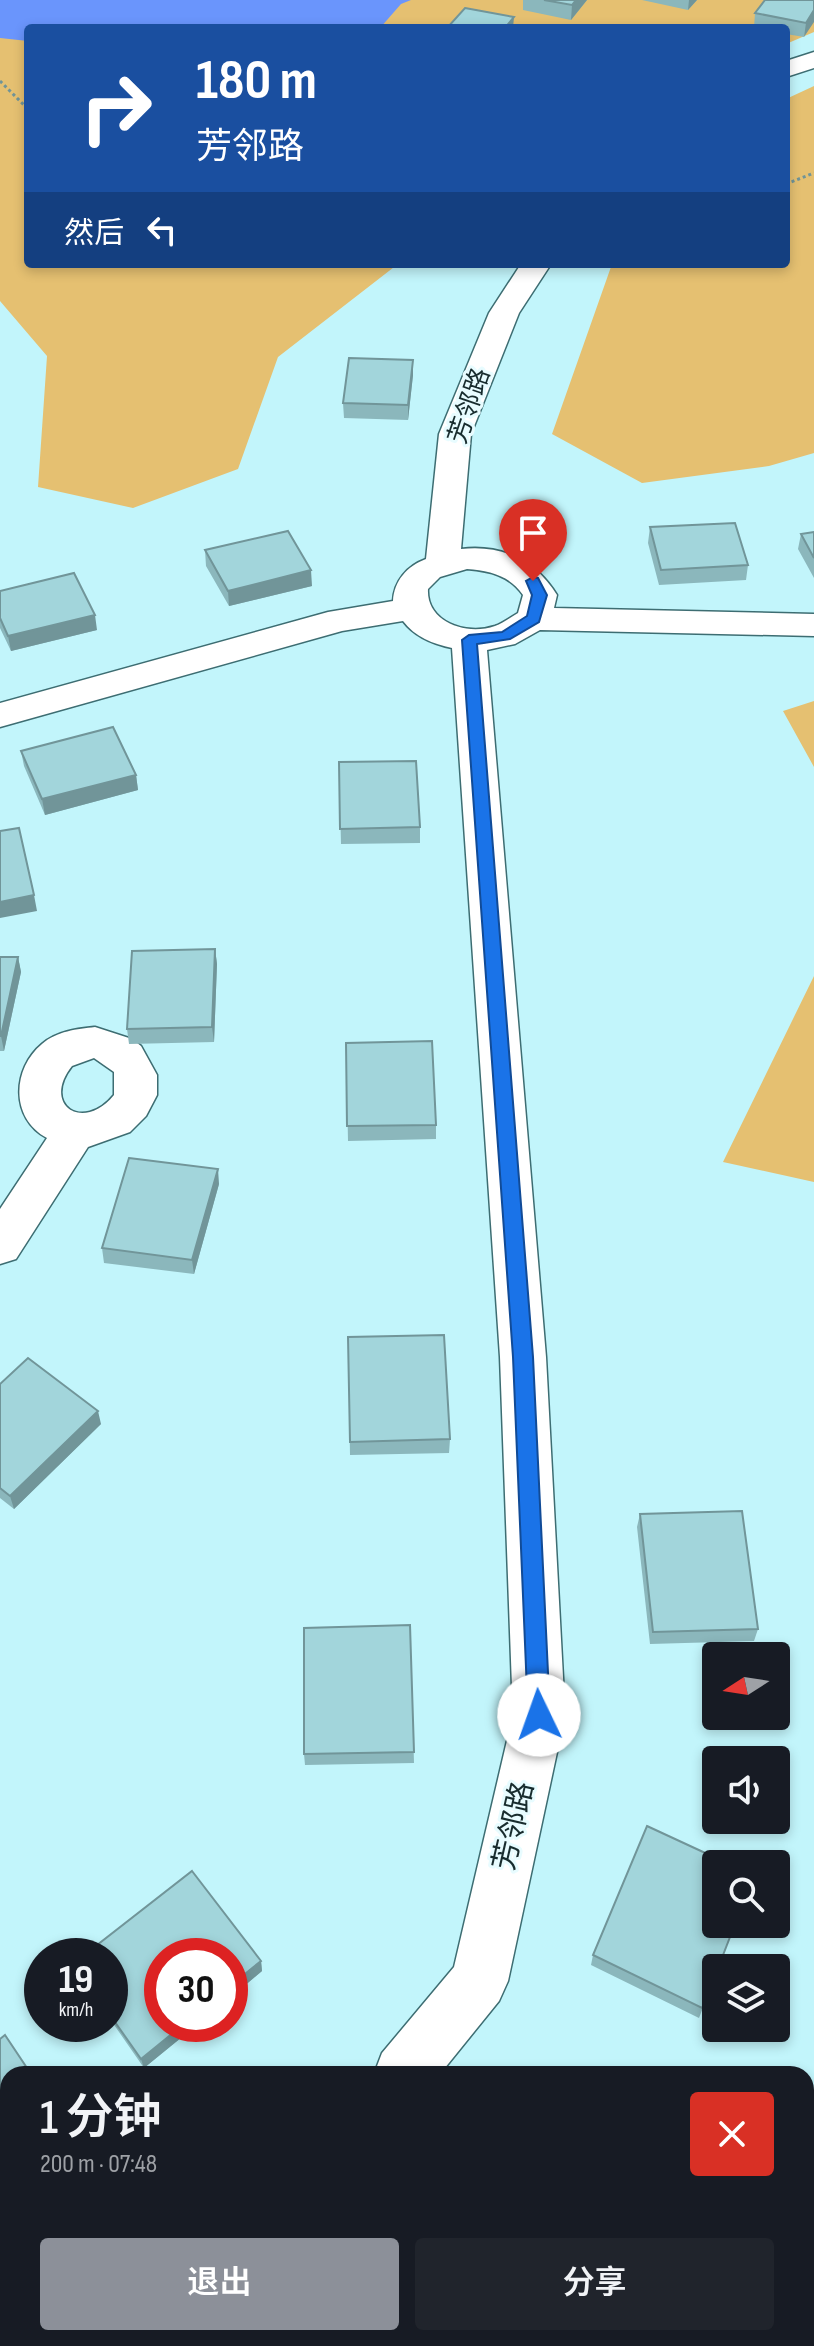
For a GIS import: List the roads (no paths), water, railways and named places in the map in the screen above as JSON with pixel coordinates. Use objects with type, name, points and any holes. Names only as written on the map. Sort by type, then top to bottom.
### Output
[{"type":"street","points":[[790,68],[814,60]]},
{"type":"street","name":"芳邻路","points":[[443,562],[455,434],[504,313],[533,268]]},
{"type":"street","points":[[534,619],[540,595],[533,581],[519,569],[498,561],[465,558],[443,562],[413,581],[408,602],[410,609],[425,626],[443,636],[469,640],[505,636],[534,619],[814,625]]},
{"type":"street","points":[[0,715],[340,620],[410,609]]},
{"type":"street","name":"芳邻路","points":[[410,2066],[479,1981],[539,1715],[523,1357],[469,640]]},
{"type":"street","points":[[0,1246],[74,1132]]},
{"type":"water","points":[[0,0],[411,0],[401,4],[384,24],[24,24],[24,41],[0,38]]}]
